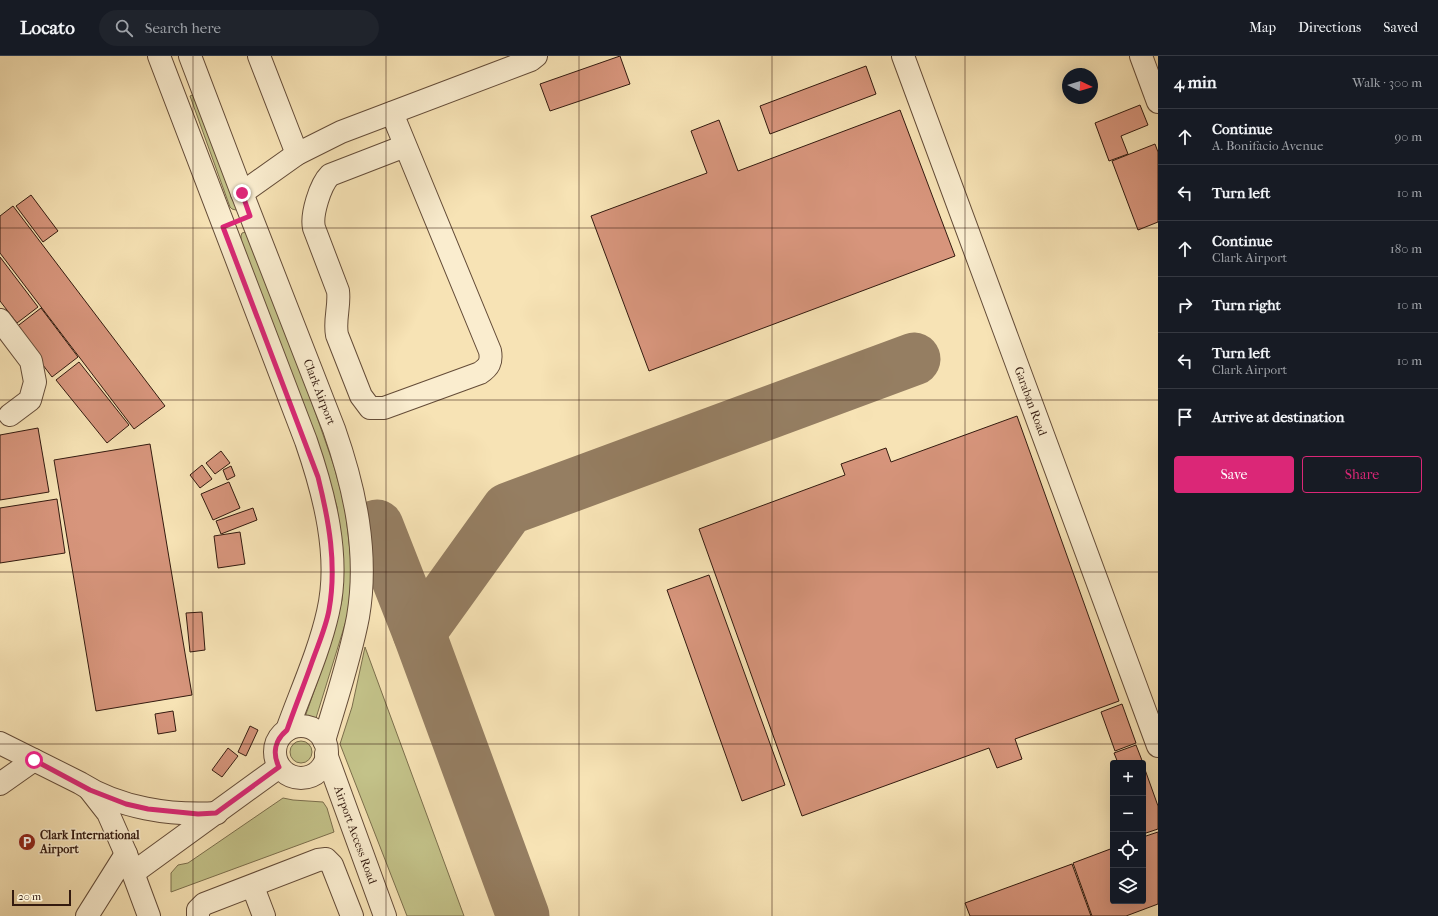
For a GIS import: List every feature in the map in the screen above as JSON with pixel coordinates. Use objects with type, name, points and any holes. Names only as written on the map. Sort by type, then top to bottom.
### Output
[{"type":"street","points":[[159,56],[223,227],[306,441],[318,477],[327,514],[332,550],[332,583],[329,611],[319,644],[287,730]]},
{"type":"street","name":"Clark Airport","points":[[190,56],[250,216],[334,429],[346,464],[356,506],[362,542],[362,580],[358,616],[350,653],[325,747]]},
{"type":"street","points":[[259,56],[297,154]]},
{"type":"street","points":[[242,193],[297,154],[340,132],[531,60],[536,56]]},
{"type":"street","name":"Garaban Road","points":[[903,56],[1158,746]]},
{"type":"street","points":[[1140,56],[1158,102]]},
{"type":"street","points":[[392,112],[490,351],[491,358],[487,369],[480,373],[384,408],[370,408],[361,396],[337,335],[335,327],[339,298],[338,291],[314,228],[312,221],[313,213],[326,179],[330,175],[405,146]]},
{"type":"street","points":[[223,227],[250,216]]},
{"type":"street","points":[[0,320],[31,361],[35,382],[30,400],[10,415]]},
{"type":"street","points":[[303,726],[311,728],[318,733],[325,747],[325,761],[316,773],[309,777],[294,778],[279,767],[275,758],[275,749],[281,735],[294,727],[303,726]]},
{"type":"street","points":[[0,743],[90,790],[126,804],[148,809],[198,814],[216,813]]},
{"type":"street","name":"Airport Access Road","points":[[325,747],[385,916]]},
{"type":"street","points":[[0,784],[34,760]]},
{"type":"street","points":[[87,916],[130,864],[216,813],[279,767]]},
{"type":"street","points":[[90,790],[108,813],[130,864],[149,916]]},
{"type":"street","points":[[198,916],[198,910],[204,904],[253,887],[318,860],[326,859],[332,865],[352,916]]},
{"type":"street","points":[[253,887],[264,916]]},
{"type":"shaded area","points":[[197,93],[238,208],[236,210],[230,207],[190,96]]},
{"type":"shaded area","points":[[246,232],[304,380],[334,466],[345,507],[351,560],[350,608],[316,718],[313,723],[309,724],[305,722],[305,717],[332,640],[342,600],[343,569],[337,507],[324,463],[241,240],[242,233]]},
{"type":"shaded area","points":[[365,647],[464,916],[407,916],[340,744],[352,707]]},
{"type":"shaded area","points":[[301,741],[309,744],[312,752],[309,760],[301,763],[293,760],[290,752],[293,744]]},
{"type":"shaded area","points":[[283,798],[323,802],[327,808],[334,832],[171,892],[171,873],[178,865],[188,863]]},
{"type":"building","points":[[620,56],[630,84],[550,111],[540,84]]},
{"type":"building","points":[[866,66],[876,94],[770,134],[760,106]]},
{"type":"building","points":[[1140,105],[1148,125],[1121,136],[1128,154],[1109,161],[1095,123]]},
{"type":"building","points":[[900,110],[955,256],[649,371],[591,216],[707,173],[691,131],[719,120],[738,171]]},
{"type":"building","points":[[1155,144],[1158,152],[1158,222],[1138,230],[1112,161]]},
{"type":"building","points":[[31,195],[58,231],[43,242],[16,206]]},
{"type":"building","points":[[13,206],[165,406],[134,429],[0,253],[0,216]]},
{"type":"building","points":[[0,257],[38,307],[17,323],[0,301]]},
{"type":"building","points":[[41,308],[78,357],[52,377],[15,328]]},
{"type":"building","points":[[79,362],[129,425],[107,443],[56,380]]},
{"type":"building","points":[[1017,416],[1119,701],[1015,739],[1022,759],[997,768],[989,748],[802,816],[699,529],[845,475],[841,464],[886,448],[891,462]]},
{"type":"building","points":[[38,428],[49,492],[0,500],[0,435]]},
{"type":"building","points":[[150,444],[192,695],[96,711],[54,460]]},
{"type":"building","points":[[221,451],[230,463],[215,474],[206,463]]},
{"type":"building","points":[[202,465],[212,479],[200,488],[190,475]]},
{"type":"building","points":[[231,466],[235,476],[227,480],[223,470]]},
{"type":"building","points":[[229,482],[240,508],[213,520],[201,494]]},
{"type":"building","points":[[57,499],[65,553],[0,563],[0,508]]},
{"type":"building","points":[[253,508],[257,520],[221,534],[216,521]]},
{"type":"building","points":[[240,532],[245,564],[218,568],[214,536]]},
{"type":"building","points":[[709,575],[785,785],[742,801],[667,590]]},
{"type":"building","points":[[202,612],[205,650],[190,652],[186,613]]},
{"type":"building","points":[[1122,704],[1136,743],[1115,751],[1101,712]]},
{"type":"building","points":[[173,711],[176,731],[158,734],[155,714]]},
{"type":"building","points":[[250,726],[258,730],[246,756],[238,752]]},
{"type":"building","points":[[1136,745],[1142,760],[1117,760],[1114,753]]},
{"type":"building","points":[[228,748],[238,756],[222,777],[212,770]]},
{"type":"building","points":[[1146,772],[1158,806],[1158,829],[1146,833]]},
{"type":"building","points":[[1158,832],[1158,904],[1126,916],[1092,916],[1073,863],[1110,849],[1110,904],[1146,904],[1146,836]]},
{"type":"building","points":[[1072,864],[1091,916],[970,916],[965,903]]},
{"type":"taxiway","points":[[419,633],[508,509],[914,359]]},
{"type":"taxiway","points":[[377,526],[419,633],[523,916]]},
{"type":"place","name":"Clark International Airport","points":[[27,842]]},
{"type":"route","points":[[34,760],[80,783],[90,790],[126,804],[148,809],[198,814],[216,813],[246,793],[279,767],[275,758],[277,742],[281,735],[287,730],[319,644],[329,611],[332,583],[332,550],[327,514],[318,477],[306,441],[223,227],[250,216],[242,193]]}]
